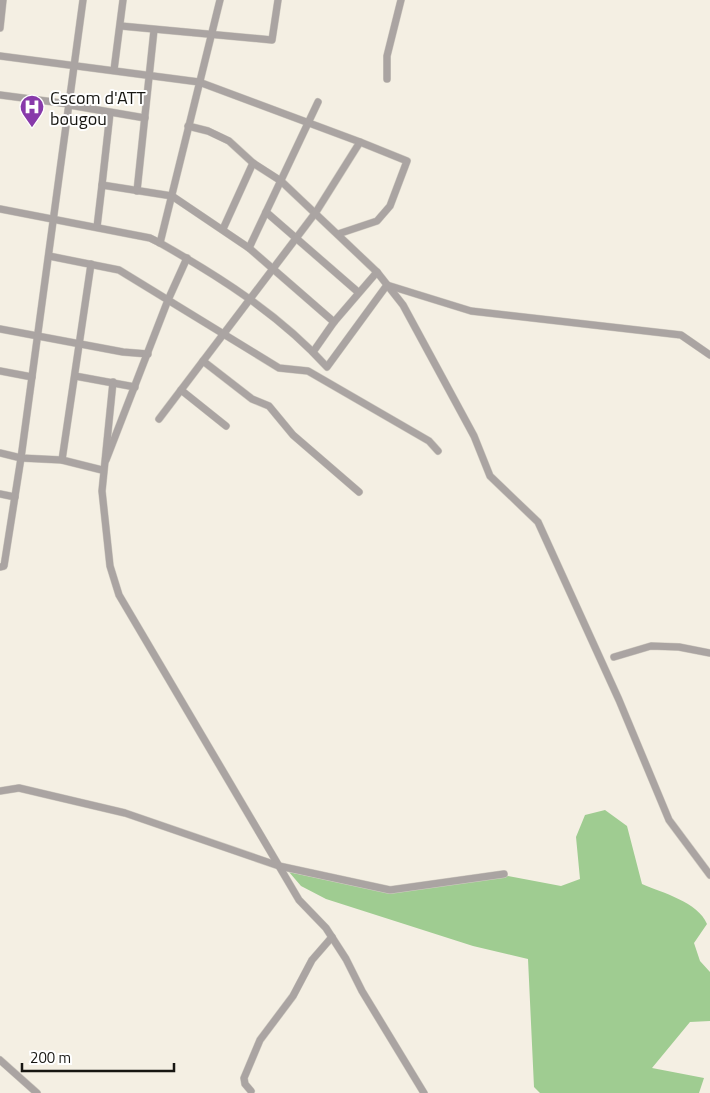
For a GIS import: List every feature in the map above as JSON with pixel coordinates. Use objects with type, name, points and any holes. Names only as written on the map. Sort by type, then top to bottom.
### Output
[{"type":"street","points":[[0,28],[3,0]]},
{"type":"street","points":[[1,566],[9,534],[21,458],[83,0]]},
{"type":"street","points":[[114,70],[123,0]]},
{"type":"street","points":[[160,243],[220,0]]},
{"type":"street","points":[[121,26],[272,40],[278,0]]},
{"type":"street","points":[[387,79],[387,56],[401,0]]},
{"type":"street","points":[[137,191],[154,30]]},
{"type":"street","points":[[0,56],[74,64],[199,82],[407,161],[390,206],[377,222],[338,234]]},
{"type":"street","points":[[0,95],[69,104],[145,118]]},
{"type":"street","points":[[249,248],[318,102]]},
{"type":"street","points":[[97,227],[110,112]]},
{"type":"street","points":[[188,126],[208,131],[229,141],[254,163],[281,181],[316,212],[377,272],[403,305],[474,436],[490,476],[538,522],[618,700],[669,820],[710,875]]},
{"type":"street","points":[[159,419],[316,212],[360,142]]},
{"type":"street","points":[[223,229],[254,163]]},
{"type":"street","points":[[102,185],[172,196],[249,248],[334,322]]},
{"type":"street","points":[[0,210],[150,238],[187,258],[251,299],[313,352],[327,367],[387,285]]},
{"type":"street","points":[[266,212],[358,292]]},
{"type":"street","points":[[49,256],[119,270],[279,368],[308,371],[428,441],[438,451]]},
{"type":"street","points":[[102,470],[168,300],[187,258]]},
{"type":"street","points":[[62,460],[91,264]]},
{"type":"street","points":[[313,352],[358,292],[377,272]]},
{"type":"street","points":[[387,285],[471,311],[681,335],[710,355]]},
{"type":"street","points":[[0,328],[148,354]]},
{"type":"street","points":[[203,361],[252,399],[269,406],[293,435],[359,492]]},
{"type":"street","points":[[0,371],[32,376]]},
{"type":"street","points":[[75,376],[135,387]]},
{"type":"street","points":[[113,382],[102,470],[103,506],[110,566],[119,595],[299,900],[332,938],[397,1051],[424,1093]]},
{"type":"street","points":[[181,390],[226,426]]},
{"type":"street","points":[[0,453],[21,458],[62,460],[102,470]]},
{"type":"street","points":[[0,494],[14,497]]},
{"type":"street","points":[[0,533],[9,534]]},
{"type":"street","points":[[614,657],[651,646],[679,647],[710,653]]},
{"type":"street","points":[[0,791],[19,788],[125,813],[279,866],[390,890],[504,874]]},
{"type":"street","points":[[251,1091],[245,1084],[244,1078],[260,1040],[293,996],[312,960],[332,938]]},
{"type":"street","points":[[0,1060],[37,1093]]},
{"type":"green space","points":[[605,810],[627,826],[642,884],[688,904],[702,916],[707,924],[694,943],[700,961],[710,972],[710,1021],[690,1022],[652,1068],[704,1078],[699,1093],[540,1093],[534,1087],[528,959],[473,946],[326,899],[301,886],[289,872],[388,893],[508,876],[561,886],[580,879],[576,837],[585,815]]},
{"type":"place","name":"Cscom d'ATT bougou","points":[[32,128]]}]
